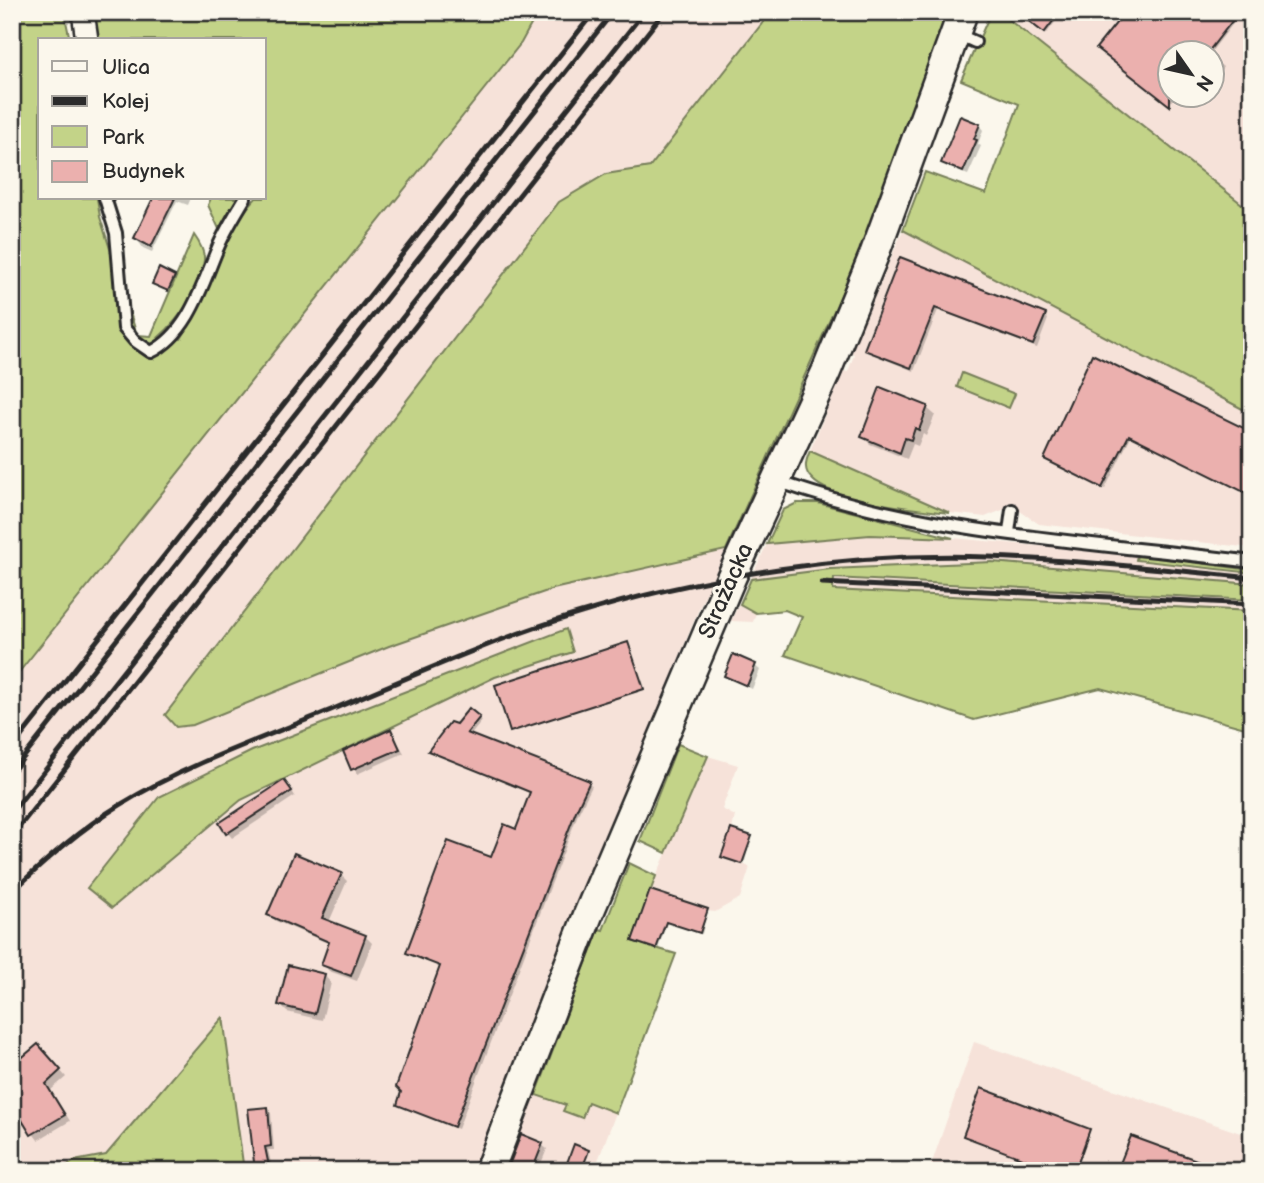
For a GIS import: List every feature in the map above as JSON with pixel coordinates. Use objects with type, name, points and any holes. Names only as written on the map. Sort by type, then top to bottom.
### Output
[{"type":"main road","name":"Strażacka","points":[[489,1171],[593,904],[731,578],[777,481],[874,255],[964,29]]},
{"type":"street","points":[[83,12],[87,38]]},
{"type":"lane","points":[[106,200],[116,233],[124,328],[135,341],[151,352],[168,344],[182,323],[204,285],[217,250],[244,200]]},
{"type":"lane","points":[[777,481],[892,514],[1252,562]]},
{"type":"lane","points":[[1009,531],[1012,510]]},
{"type":"shaded area","points":[[538,12],[771,12],[225,712],[389,646],[553,589],[726,550],[698,611],[473,1171],[244,1171],[223,1018],[106,1155],[74,1161],[59,1171],[12,1171],[12,681],[521,43]]},
{"type":"shaded area","points":[[1014,12],[1252,12],[1252,212],[1009,20]]},
{"type":"shaded area","points":[[903,230],[1252,414],[1252,548],[1039,524],[1020,511],[1005,509],[985,517],[950,513],[810,451],[843,371],[848,372],[854,355],[851,351]]},
{"type":"shaded area","points":[[870,535],[953,538],[1137,555],[1252,570],[1252,730],[1100,688],[802,617],[785,610],[764,610],[756,613],[753,622],[731,621],[767,544]]},
{"type":"shaded area","points":[[708,756],[738,765],[722,809],[735,816],[732,829],[752,836],[743,864],[750,867],[740,898],[715,912],[707,911],[700,934],[665,922],[657,949],[676,954],[594,1171],[506,1171],[599,929],[632,940],[644,905]]},
{"type":"shaded area","points":[[974,1042],[1252,1137],[1252,1171],[929,1171]]},
{"type":"green space","points":[[12,12],[64,12],[70,38],[38,38],[38,200],[97,200],[100,217],[137,335],[151,336],[194,235],[204,257],[199,282],[182,312],[159,337],[181,339],[235,227],[254,200],[266,200],[266,38],[95,38],[91,12],[538,12],[521,43],[12,681]]},
{"type":"green space","points":[[771,12],[943,12],[951,18],[944,43],[847,282],[726,550],[553,589],[389,646],[193,725],[176,727],[165,715],[559,202],[606,174],[650,167]]},
{"type":"green space","points":[[991,12],[998,12],[1009,20],[1252,212],[1252,414],[903,230],[925,172],[986,194],[1019,104],[961,80]]},
{"type":"green space","points":[[210,200],[237,200],[219,229],[208,205]]},
{"type":"green space","points":[[962,373],[1015,394],[1009,408],[957,387]]},
{"type":"green space","points":[[810,451],[950,513],[857,499],[823,487],[813,480],[806,470]]},
{"type":"green space","points":[[797,503],[818,503],[953,538],[870,535],[767,544],[783,510]]},
{"type":"green space","points":[[1137,555],[1252,570],[1252,573],[1136,560]]},
{"type":"green space","points":[[992,562],[1252,584],[1252,600],[834,578],[833,590],[1252,611],[1252,730],[1100,688],[974,720],[785,655],[802,617],[785,610],[756,613],[740,604],[751,579],[830,569]]},
{"type":"green space","points":[[566,629],[573,652],[495,677],[241,800],[112,908],[87,888],[159,797],[252,751]]},
{"type":"green space","points":[[678,744],[708,756],[666,853],[640,841]]},
{"type":"green space","points":[[629,863],[656,876],[632,941],[676,954],[616,1113],[588,1102],[582,1118],[563,1111],[566,1105],[536,1095],[599,929],[603,930]]},
{"type":"green space","points":[[223,1017],[244,1171],[59,1171],[74,1161],[106,1155]]},
{"type":"building","points":[[1017,12],[1060,12],[1044,33]]},
{"type":"building","points":[[1125,12],[1239,12],[1219,38],[1156,38],[1156,95],[1096,48]]},
{"type":"building","points":[[960,116],[980,124],[974,139],[977,140],[963,172],[941,163]]},
{"type":"building","points":[[152,200],[174,200],[151,247],[134,238]]},
{"type":"building","points":[[900,257],[1046,314],[1033,345],[935,308],[911,368],[864,350]]},
{"type":"building","points":[[159,268],[175,276],[168,291],[152,284]]},
{"type":"building","points":[[1092,354],[1252,432],[1252,496],[1129,435],[1102,488],[1044,459]]},
{"type":"building","points":[[880,387],[928,406],[919,430],[915,428],[911,440],[905,438],[900,453],[861,437]]},
{"type":"building","points":[[628,642],[644,689],[510,732],[495,685]]},
{"type":"building","points":[[733,654],[756,664],[747,686],[724,676]]},
{"type":"building","points":[[469,708],[480,717],[467,733],[590,781],[454,1127],[397,1105],[401,1092],[396,1087],[440,966],[406,953],[448,841],[491,857],[504,824],[516,829],[530,792],[428,751],[450,722],[456,724]]},
{"type":"building","points":[[391,729],[400,749],[351,770],[343,751]]},
{"type":"building","points":[[284,780],[292,791],[226,834],[219,823]]},
{"type":"building","points":[[731,829],[752,836],[742,864],[721,857]]},
{"type":"building","points":[[294,853],[342,873],[322,918],[366,935],[351,976],[321,965],[329,942],[267,915]]},
{"type":"building","points":[[650,890],[708,909],[700,933],[666,922],[656,949],[632,941]]},
{"type":"building","points":[[288,965],[325,974],[315,1014],[278,1005]]},
{"type":"building","points":[[38,1044],[61,1070],[46,1084],[65,1115],[31,1135],[20,1117],[12,1122],[12,1066]]},
{"type":"building","points":[[981,1088],[1090,1129],[1075,1171],[1056,1171],[963,1136]]},
{"type":"building","points":[[268,1107],[271,1146],[265,1147],[270,1171],[255,1171],[248,1109]]},
{"type":"building","points":[[521,1134],[543,1143],[532,1171],[507,1171]]},
{"type":"building","points":[[1131,1136],[1221,1169],[1221,1171],[1117,1171]]},
{"type":"building","points":[[574,1144],[589,1150],[587,1156],[581,1171],[564,1171]]},
{"type":"railway","points":[[12,748],[594,12]]},
{"type":"railway","points":[[12,772],[613,12]]},
{"type":"railway","points":[[12,812],[644,12]]},
{"type":"railway","points":[[12,836],[664,12]]},
{"type":"railway","points":[[12,892],[91,824],[170,777],[480,648],[621,601],[777,569],[883,558],[936,556],[1021,558],[1252,578]]},
{"type":"railway","points":[[822,583],[1252,604]]}]
